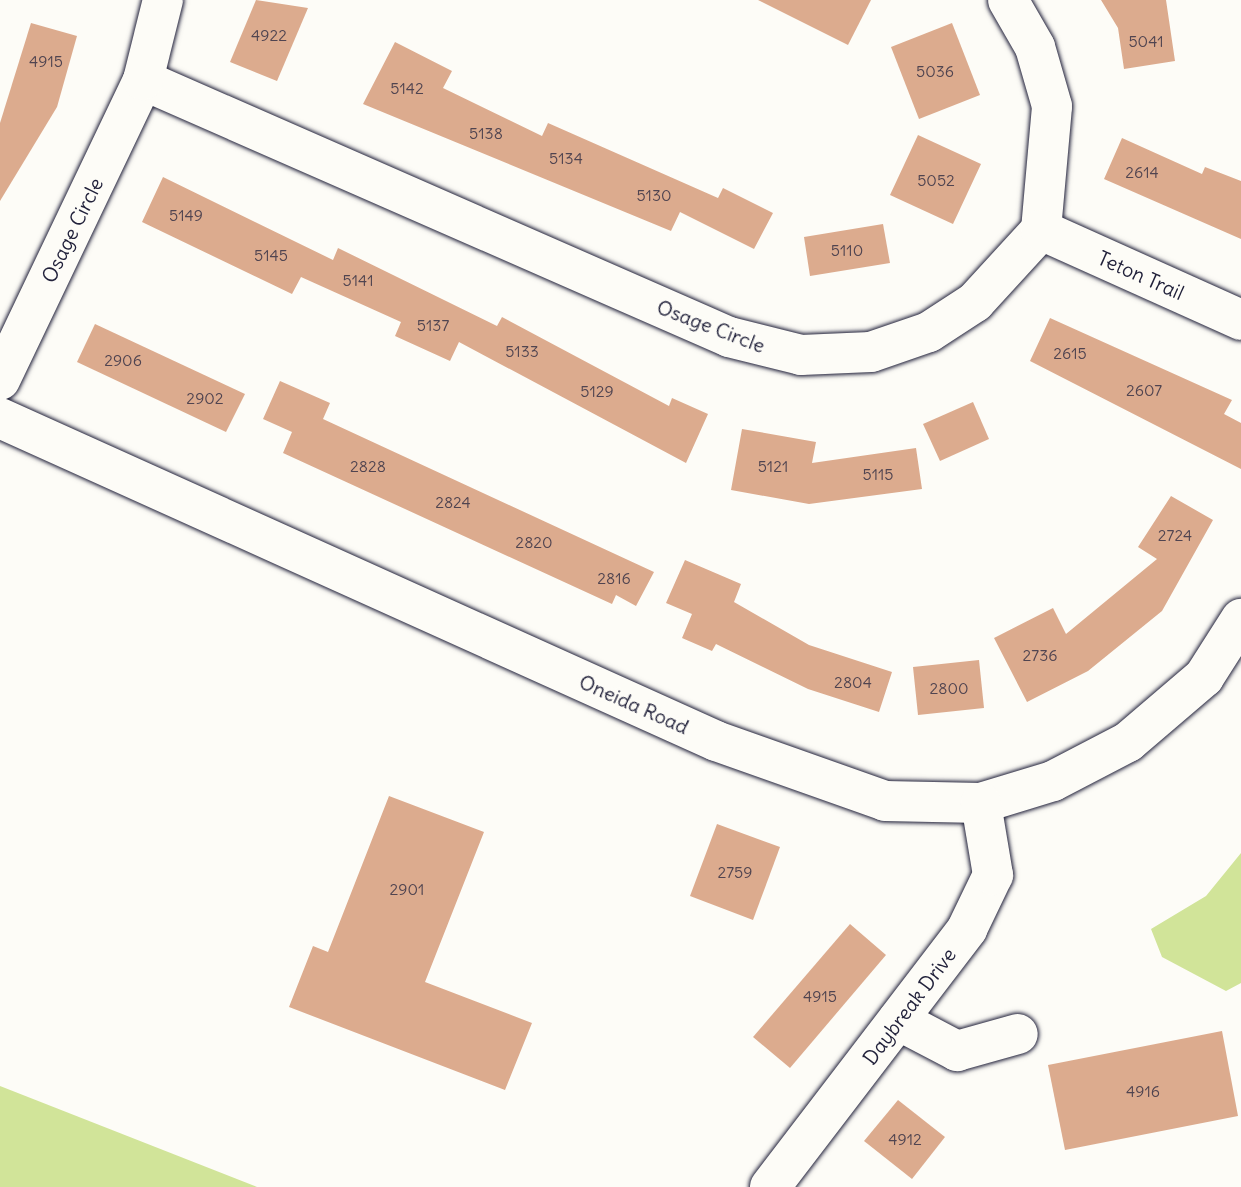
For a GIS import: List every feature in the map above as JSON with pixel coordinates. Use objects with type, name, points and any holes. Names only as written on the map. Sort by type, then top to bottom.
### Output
[{"type":"street","name":"Osage Circle","points":[[0,380],[143,80],[163,0]]},
{"type":"street","points":[[1008,0],[1035,47],[1052,106],[1041,230]]},
{"type":"street","name":"Osage Circle","points":[[143,80],[765,349],[871,352],[929,332],[998,280],[1041,230]]},
{"type":"street","name":"Teton Trail","points":[[1041,230],[1241,320]]},
{"type":"street","name":"Oneida Road","points":[[0,418],[819,783],[885,801],[981,803],[1053,781],[1128,742],[1204,677],[1241,619]]},
{"type":"street","name":"Daybreak Drive","points":[[770,1187],[967,929],[993,875],[981,803]]},
{"type":"street","points":[[898,1020],[957,1051],[1018,1034]]},
{"type":"green space","points":[[1241,853],[1241,983],[1226,991],[1162,957],[1151,929],[1206,896]]},
{"type":"green space","points":[[0,1086],[257,1187],[0,1187]]},
{"type":"building","points":[[256,0],[308,8],[277,81],[230,62]]},
{"type":"building","points":[[758,0],[871,0],[848,45]]},
{"type":"building","points":[[1101,0],[1166,0],[1175,61],[1124,69],[1118,28]]},
{"type":"building","points":[[31,23],[77,36],[57,107],[0,201],[0,123]]},
{"type":"building","points":[[952,23],[980,95],[919,119],[891,47]]},
{"type":"building","points":[[395,42],[452,71],[443,88],[542,136],[548,123],[718,198],[723,188],[773,213],[754,249],[680,212],[671,231],[363,104]]},
{"type":"building","points":[[918,135],[981,164],[953,224],[890,195]]},
{"type":"building","points":[[1122,138],[1202,174],[1205,167],[1241,181],[1241,239],[1104,179]]},
{"type":"building","points":[[163,177],[333,260],[338,248],[497,326],[502,317],[669,406],[672,398],[708,414],[686,463],[459,342],[450,361],[395,336],[401,322],[301,277],[292,294],[142,222]]},
{"type":"building","points":[[883,224],[890,263],[810,276],[804,237]]},
{"type":"building","points":[[1050,318],[1232,400],[1224,414],[1241,423],[1241,469],[1030,361]]},
{"type":"building","points":[[95,324],[245,394],[226,432],[77,362]]},
{"type":"building","points":[[280,381],[330,403],[323,419],[654,572],[636,606],[616,595],[612,604],[283,453],[292,432],[263,419]]},
{"type":"building","points":[[973,402],[989,439],[940,461],[923,424]]},
{"type":"building","points":[[742,429],[816,442],[812,463],[916,448],[922,489],[809,504],[731,490]]},
{"type":"building","points":[[1171,496],[1213,520],[1162,611],[1088,671],[1027,702],[994,638],[1053,608],[1066,634],[1157,559],[1138,547]]},
{"type":"building","points":[[685,560],[741,584],[734,602],[809,645],[892,672],[879,712],[808,689],[716,644],[712,651],[682,638],[692,614],[666,603]]},
{"type":"building","points":[[979,660],[984,708],[918,715],[913,667]]},
{"type":"building","points":[[389,796],[484,832],[425,982],[532,1023],[505,1090],[289,1007],[313,946],[328,952]]},
{"type":"building","points":[[717,824],[780,847],[753,920],[690,896]]},
{"type":"building","points":[[850,924],[886,955],[790,1068],[753,1037]]},
{"type":"building","points":[[1222,1031],[1238,1116],[1065,1150],[1048,1065]]},
{"type":"building","points":[[898,1100],[945,1137],[912,1179],[864,1141]]}]
